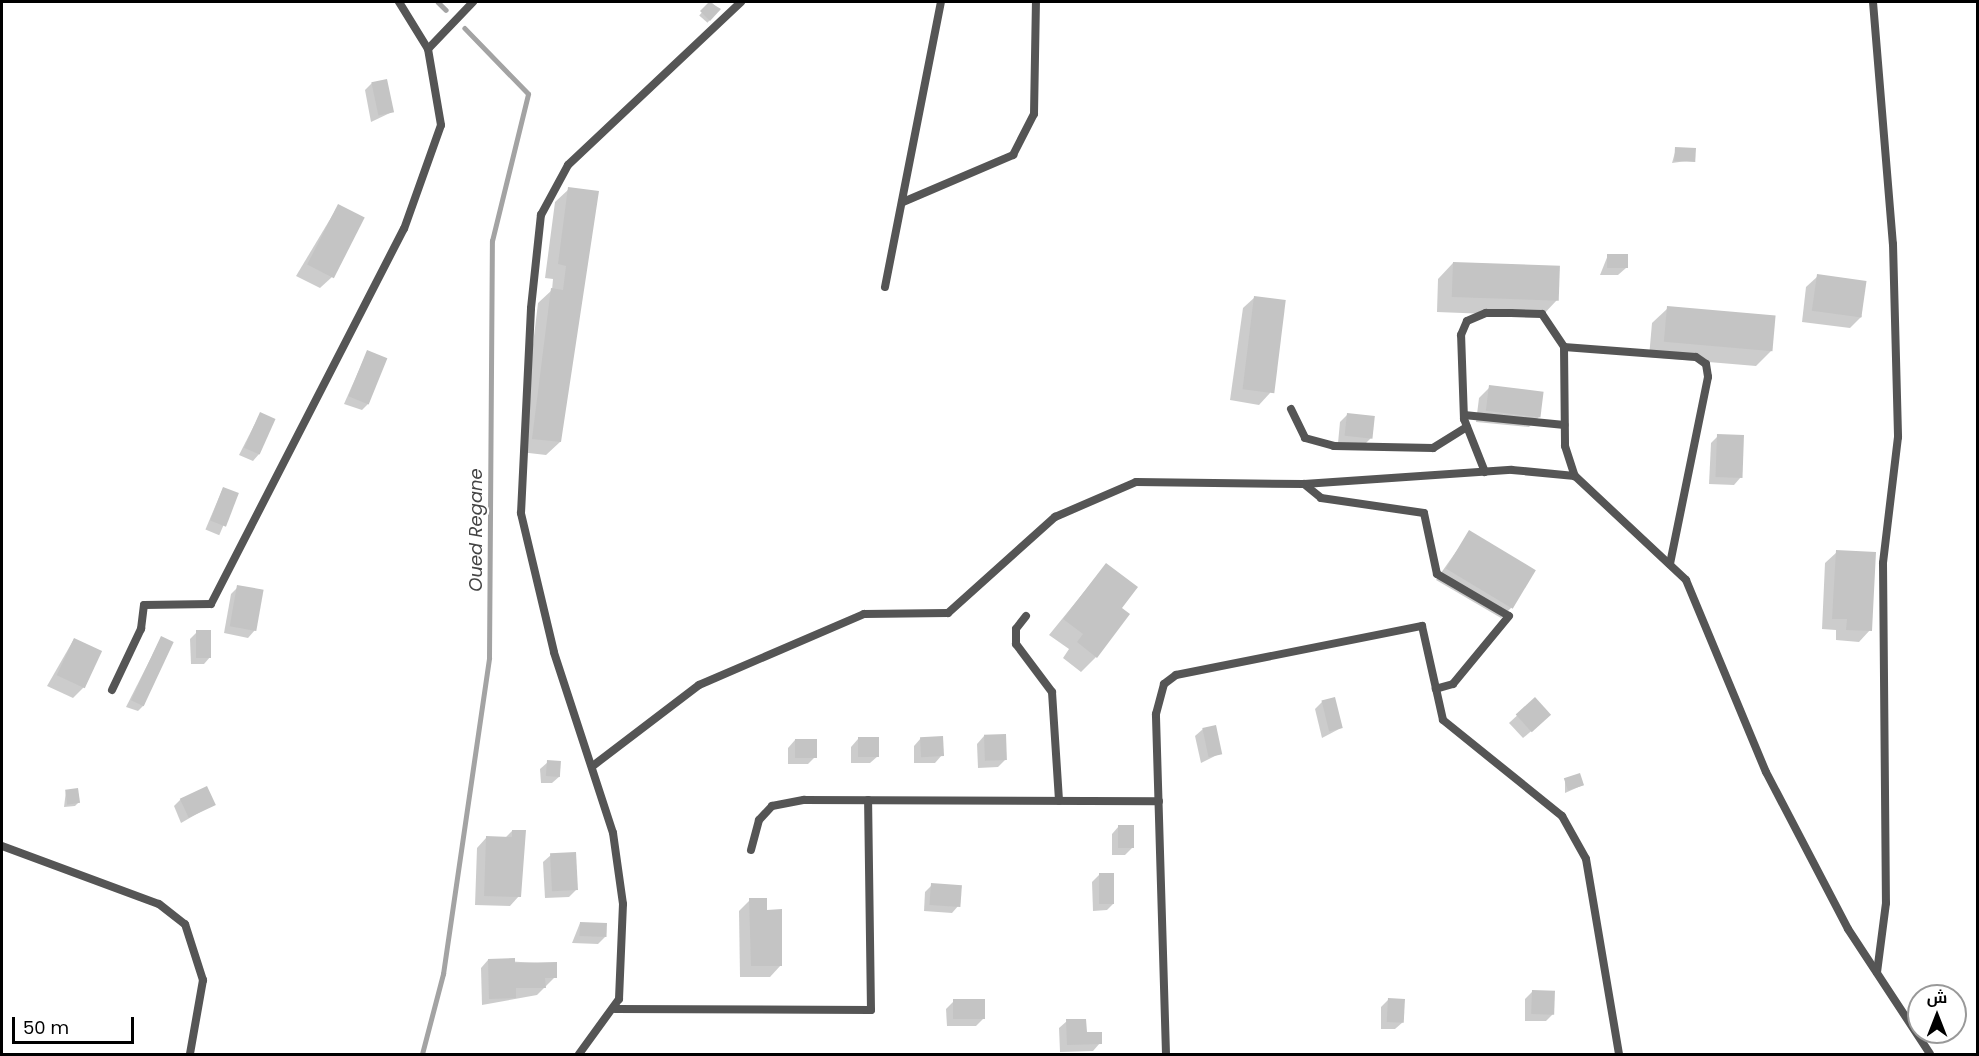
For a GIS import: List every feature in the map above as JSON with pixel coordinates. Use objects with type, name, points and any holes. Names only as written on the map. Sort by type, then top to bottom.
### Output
[{"type":"lane","points":[[112,690],[141,628],[144,605],[211,603],[404,229],[441,125],[428,49],[399,2]]},
{"type":"lane","points":[[428,49],[472,2]]},
{"type":"lane","points":[[579,1054],[615,1009],[623,904],[614,833],[594,765],[555,652],[521,513],[531,308],[541,215],[568,165],[741,2]]},
{"type":"lane","points":[[885,287],[941,2]]},
{"type":"lane","points":[[903,202],[1013,155],[1034,114],[1036,2]]},
{"type":"lane","points":[[1873,2],[1893,244],[1898,437],[1883,563],[1886,903],[1876,972]]},
{"type":"lane","points":[[1485,472],[1464,415],[1461,335],[1467,321],[1486,313],[1542,314],[1564,347],[1565,425],[1575,476],[1686,580],[1766,772],[1848,929],[1930,1054]]},
{"type":"lane","points":[[1564,347],[1696,357],[1706,364],[1708,377],[1670,564]]},
{"type":"lane","points":[[1291,409],[1305,438],[1334,446],[1432,448],[1467,427]]},
{"type":"lane","points":[[1464,415],[1565,425]]},
{"type":"lane","points":[[594,765],[699,685],[853,618],[948,613],[1055,517],[1136,482],[1304,484],[1485,472],[1575,476]]},
{"type":"lane","points":[[1304,484],[1321,498],[1424,513],[1437,574],[1509,616],[1453,684],[1436,689]]},
{"type":"lane","points":[[1026,616],[1016,628],[1016,644],[1052,692],[1059,801]]},
{"type":"lane","points":[[1166,1054],[1156,714],[1164,684],[1176,675],[1422,626],[1443,720],[1562,816],[1586,859],[1619,1054]]},
{"type":"lane","points":[[751,850],[759,820],[772,806],[804,800],[1159,801]]},
{"type":"lane","points":[[615,1009],[872,1010],[868,800]]},
{"type":"lane","points":[[2,846],[159,904],[184,924],[203,980],[190,1054]]},
{"type":"building","points":[[709,2],[721,9],[710,21],[700,11]]},
{"type":"building","points":[[387,79],[394,112],[378,116],[371,82]]},
{"type":"building","points":[[1675,147],[1696,148],[1695,162],[1674,161]]},
{"type":"building","points":[[568,187],[599,191],[561,442],[532,439],[551,288],[563,290],[566,266],[558,264]]},
{"type":"building","points":[[338,204],[365,218],[334,278],[307,265]]},
{"type":"building","points":[[1607,254],[1628,254],[1628,268],[1607,268]]},
{"type":"building","points":[[1453,262],[1560,266],[1559,301],[1452,297]]},
{"type":"building","points":[[1817,274],[1867,281],[1861,318],[1812,311]]},
{"type":"building","points":[[1254,296],[1286,300],[1274,393],[1243,389]]},
{"type":"building","points":[[1667,306],[1776,315],[1772,351],[1664,342]]},
{"type":"building","points":[[367,350],[387,358],[369,405],[348,396]]},
{"type":"building","points":[[1489,385],[1544,392],[1540,418],[1486,411]]},
{"type":"building","points":[[260,412],[276,419],[260,455],[244,448]]},
{"type":"building","points":[[1347,413],[1375,416],[1372,439],[1345,436]]},
{"type":"building","points":[[1717,434],[1744,435],[1742,478],[1715,477]]},
{"type":"building","points":[[223,487],[239,493],[226,527],[210,521]]},
{"type":"building","points":[[1469,530],[1536,570],[1513,609],[1446,569]]},
{"type":"building","points":[[1836,550],[1876,552],[1872,631],[1846,630],[1847,619],[1832,619]]},
{"type":"building","points":[[1106,563],[1138,587],[1122,608],[1130,614],[1097,658],[1077,642],[1083,634],[1063,619]]},
{"type":"building","points":[[237,585],[264,590],[256,631],[230,626]]},
{"type":"building","points":[[196,630],[211,630],[211,658],[196,658]]},
{"type":"building","points":[[161,636],[174,642],[144,706],[131,700]]},
{"type":"building","points":[[74,638],[102,651],[85,688],[57,675]]},
{"type":"building","points":[[1335,697],[1343,728],[1329,731],[1321,700]]},
{"type":"building","points":[[1535,697],[1551,715],[1532,732],[1516,714]]},
{"type":"building","points":[[1216,725],[1222,754],[1209,757],[1202,728]]},
{"type":"building","points":[[1006,734],[1007,760],[985,761],[984,735]]},
{"type":"building","points":[[943,736],[944,756],[921,757],[920,737]]},
{"type":"building","points":[[858,737],[879,737],[879,757],[858,757]]},
{"type":"building","points":[[795,739],[817,739],[817,758],[795,758]]},
{"type":"building","points":[[547,760],[561,761],[560,777],[546,776]]},
{"type":"building","points":[[1580,773],[1584,785],[1568,791],[1564,778]]},
{"type":"building","points":[[207,786],[216,805],[189,818],[180,799]]},
{"type":"building","points":[[78,788],[80,803],[67,805],[65,790]]},
{"type":"building","points":[[1118,825],[1134,825],[1134,848],[1118,848]]},
{"type":"building","points":[[512,830],[526,830],[521,897],[484,896],[486,836],[512,837]]},
{"type":"building","points":[[576,852],[578,890],[552,891],[550,853]]},
{"type":"building","points":[[1099,873],[1114,873],[1114,904],[1099,904]]},
{"type":"building","points":[[931,883],[962,885],[960,907],[929,905]]},
{"type":"building","points":[[749,898],[767,898],[767,910],[782,909],[782,966],[751,966]]},
{"type":"building","points":[[580,922],[607,923],[606,937],[580,936]]},
{"type":"building","points":[[515,958],[515,963],[557,962],[557,978],[545,978],[546,988],[516,988],[516,998],[489,999],[488,959]]},
{"type":"building","points":[[1532,990],[1555,991],[1554,1015],[1531,1014]]},
{"type":"building","points":[[1388,998],[1405,999],[1404,1023],[1387,1022]]},
{"type":"building","points":[[953,999],[985,999],[985,1019],[953,1019]]},
{"type":"building","points":[[1066,1019],[1086,1019],[1087,1032],[1102,1032],[1102,1044],[1067,1045]]},
{"type":"waterway","name":"Oued Regane","points":[[438,2],[446,10]]},
{"type":"waterway","name":"Oued Regane","points":[[422,1054],[443,974],[489,658],[492,241],[528,94],[465,29]]}]
